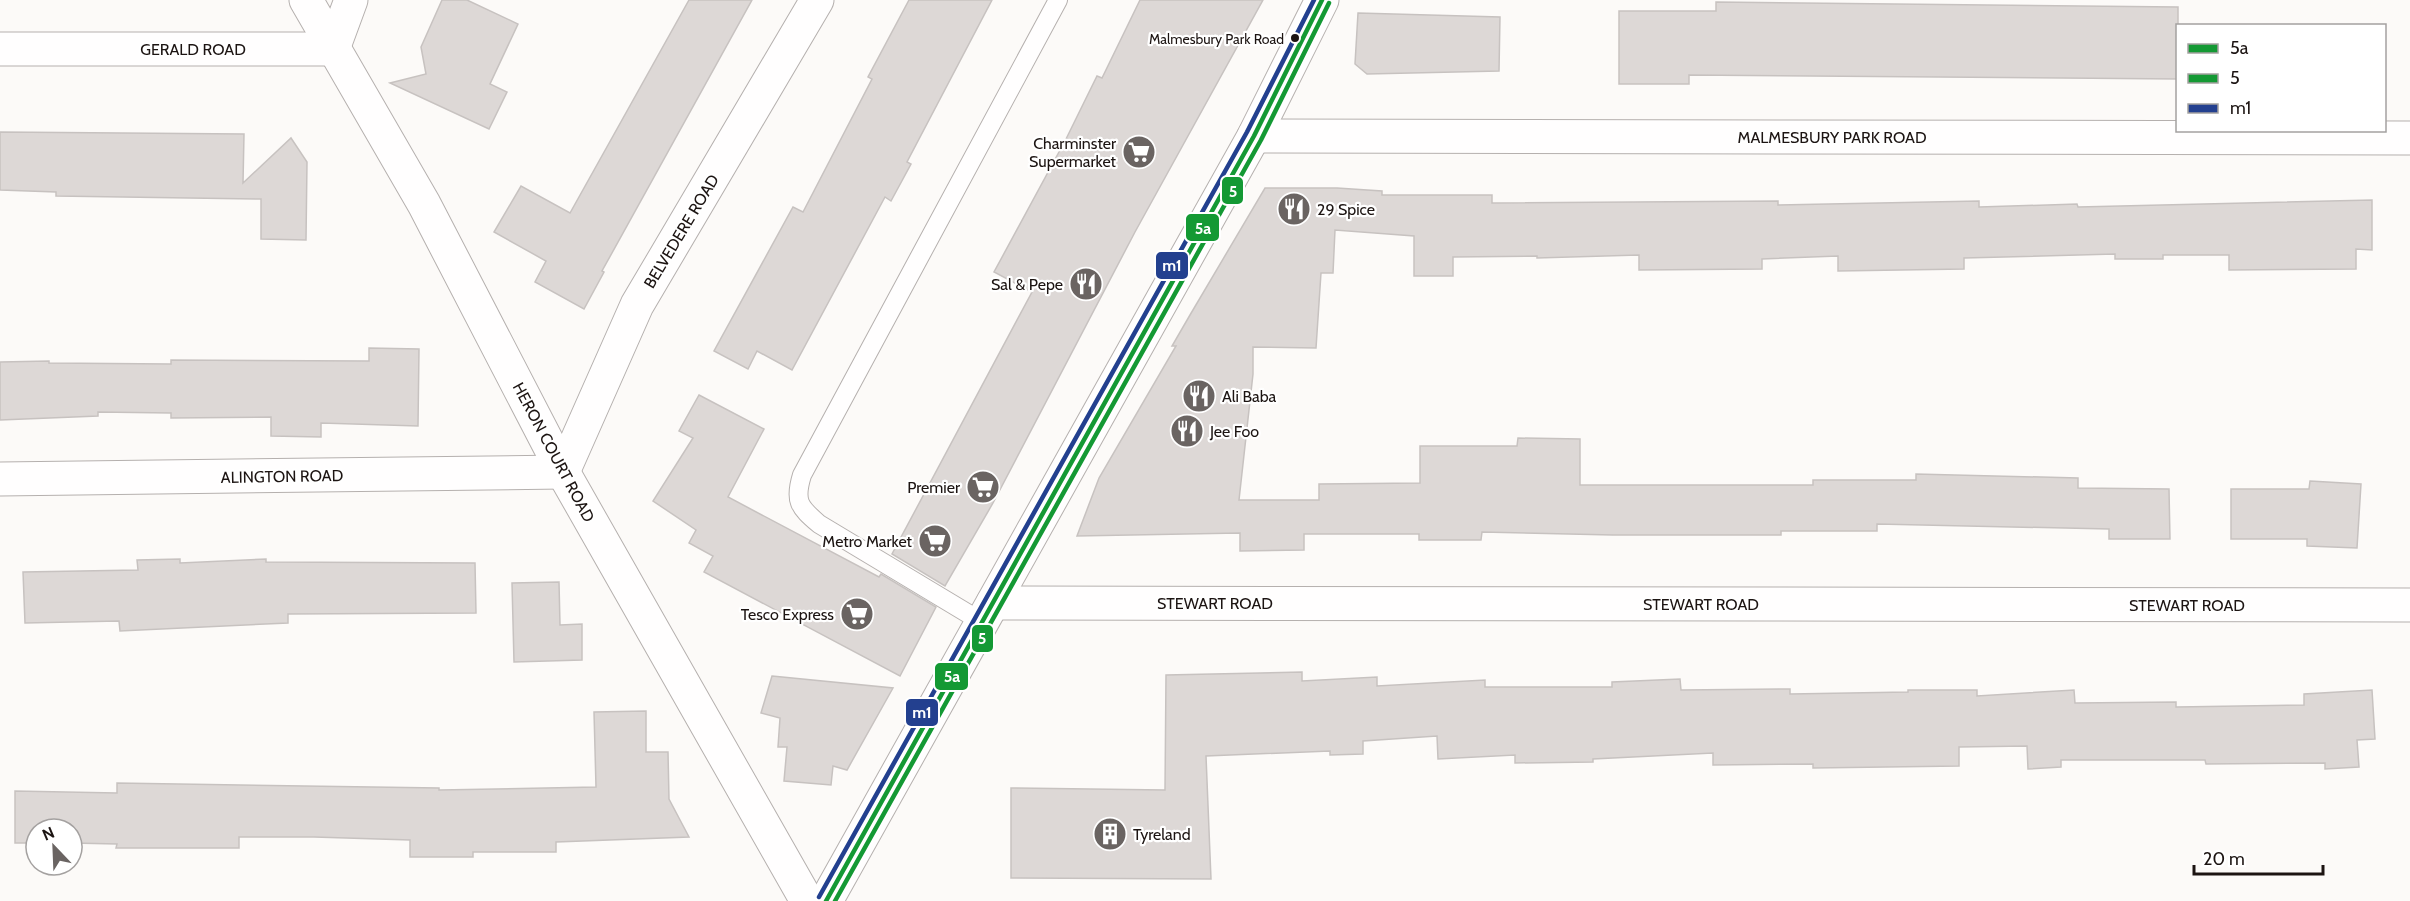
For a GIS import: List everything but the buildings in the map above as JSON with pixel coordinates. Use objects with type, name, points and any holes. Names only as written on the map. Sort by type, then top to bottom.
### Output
[{"type":"street","name":"HERON COURT ROAD","points":[[306,0],[424,204],[563,472],[807,901]]},
{"type":"street","points":[[333,49],[351,0]]},
{"type":"street","name":"BELVEDERE ROAD","points":[[563,472],[637,306],[817,0]]},
{"type":"street","points":[[826,901],[1254,136],[1322,0]]},
{"type":"street","name":"GERALD ROAD","points":[[0,49],[333,49]]},
{"type":"street","name":"MALMESBURY PARK ROAD","points":[[1254,136],[2410,138]]},
{"type":"street","name":"ALINGTON ROAD","points":[[0,479],[563,472]]},
{"type":"street","name":"STEWART ROAD","points":[[988,613],[2410,605]]},
{"type":"lane","points":[[988,613],[819,524],[803,510],[796,493],[802,476],[1058,0]]},
{"type":"transit line","name":"m1","points":[[819,897],[1247,132],[1314,0]]},
{"type":"transit line","name":"5a","points":[[826,901],[1254,136],[1322,0]]},
{"type":"transit line","name":"5","points":[[835,901],[1261,140],[1329,3]]},
{"type":"place","name":"Malmesbury Park Road","points":[[1295,38]]},
{"type":"place","name":"Charminster Supermarket","points":[[1139,152]]},
{"type":"place","name":"29 Spice","points":[[1294,209]]},
{"type":"place","name":"Sal & Pepe","points":[[1086,284]]},
{"type":"place","name":"Ali Baba","points":[[1199,396]]},
{"type":"place","name":"Jee Foo","points":[[1187,431]]},
{"type":"place","name":"Premier","points":[[983,487]]},
{"type":"place","name":"Metro Market","points":[[935,541]]},
{"type":"place","name":"Tesco Express","points":[[857,614]]},
{"type":"place","name":"Tyreland","points":[[1110,834]]}]
